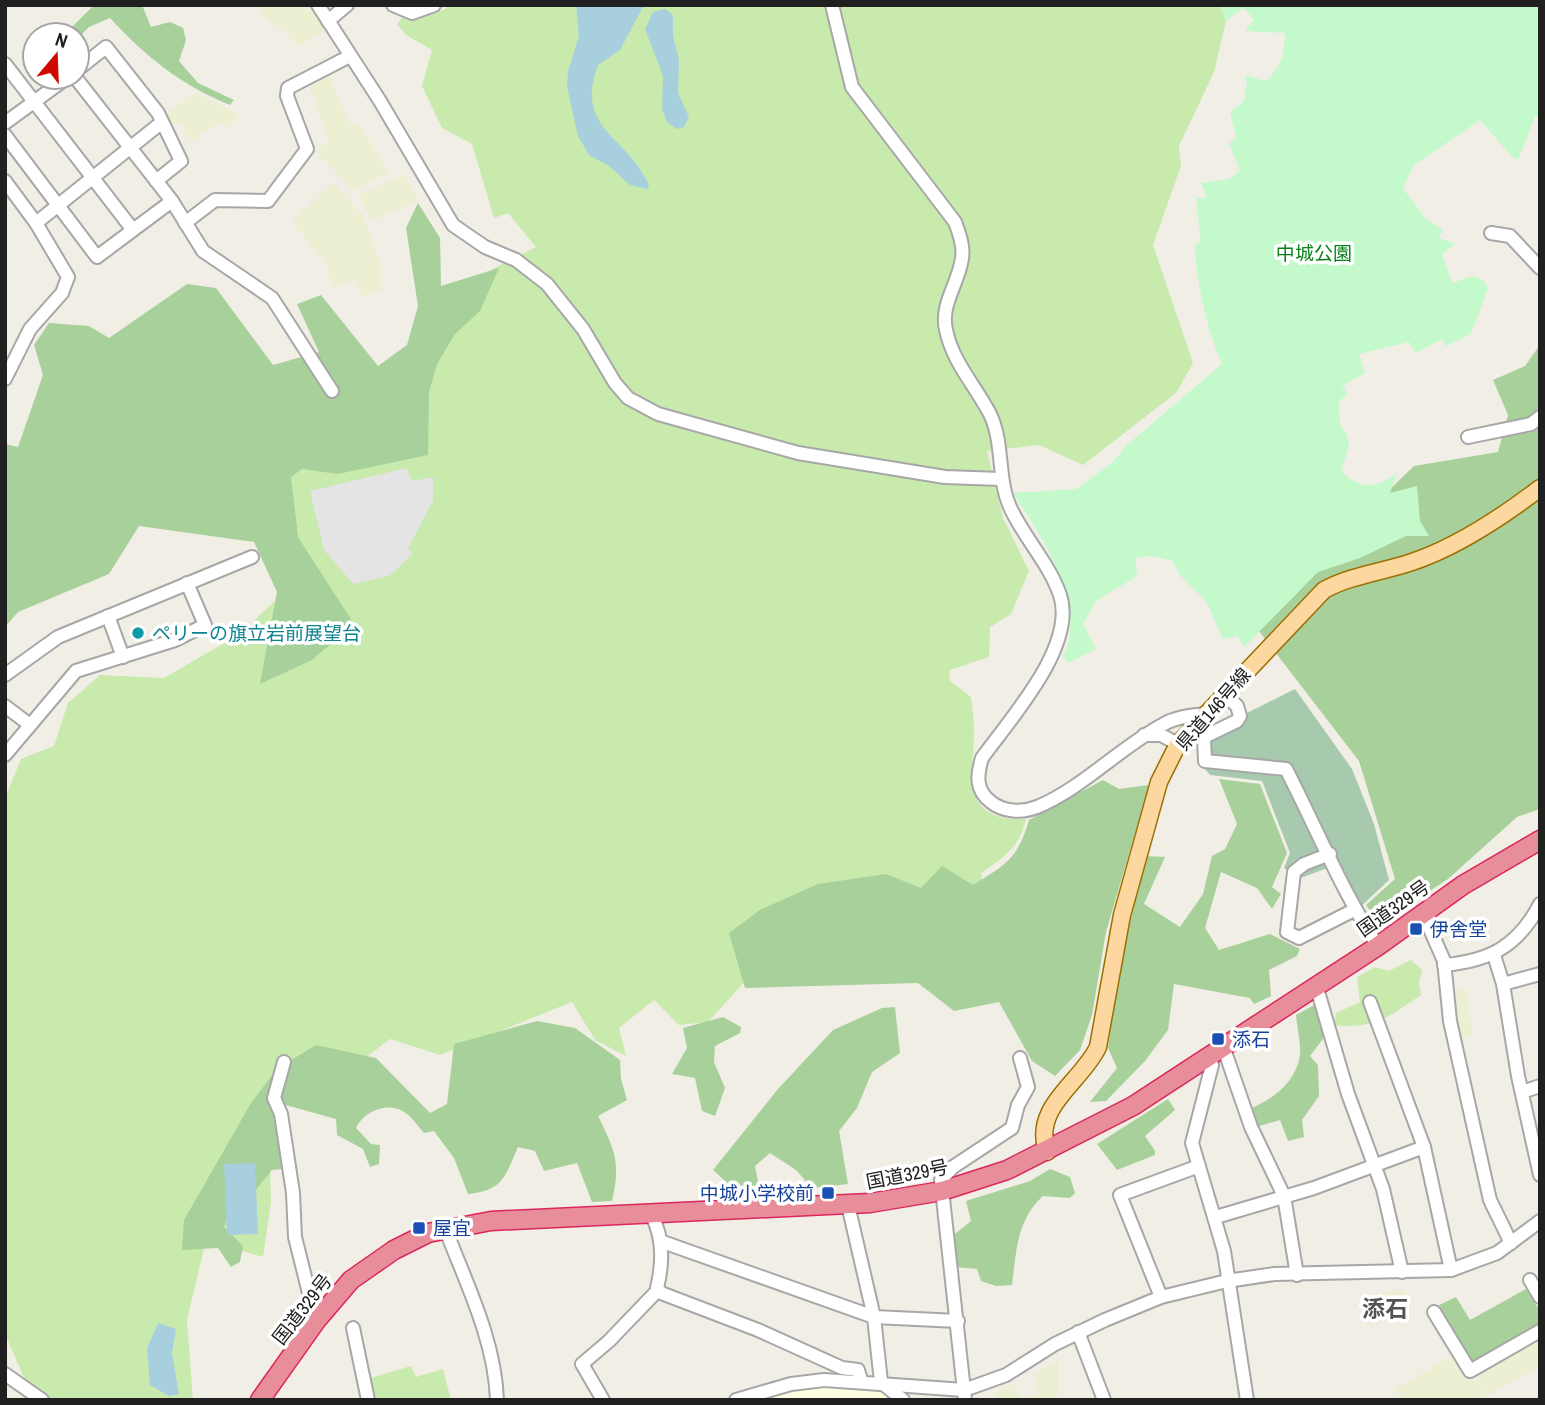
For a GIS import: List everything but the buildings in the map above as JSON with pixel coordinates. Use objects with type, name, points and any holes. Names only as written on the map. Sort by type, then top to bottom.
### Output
[{"type":"highway","name":"国道329号","points":[[260,1400],[333,1299],[372,1263],[418,1237],[444,1228],[491,1221],[848,1205],[942,1191],[1007,1170],[1133,1106],[1378,946],[1463,885],[1540,840]]},
{"type":"main road","name":"県道146号線","points":[[1047,1152],[1043,1139],[1047,1116],[1057,1099],[1091,1061],[1098,1047],[1122,915],[1159,782],[1178,744],[1324,590],[1345,581],[1414,562],[1457,541],[1540,488]]},
{"type":"street","points":[[318,5],[453,225],[485,247],[516,260],[547,284],[583,329],[615,383],[640,406],[714,431],[798,453],[945,477],[1001,479]]},
{"type":"street","points":[[328,21],[347,5]]},
{"type":"street","points":[[393,5],[412,13],[433,5]]},
{"type":"street","points":[[832,5],[852,87],[945,206],[958,230],[962,259],[946,307],[945,328],[955,360],[995,428],[1001,479],[1011,508],[1047,567],[1061,597],[1063,616],[1059,637],[1048,664],[982,758],[977,776],[983,794],[997,807],[1008,810],[1037,807],[1167,722],[1206,715]]},
{"type":"street","points":[[91,59],[106,47],[158,113],[181,161],[156,181]]},
{"type":"street","points":[[185,223],[215,200],[268,201],[307,149],[291,107],[288,88],[351,56]]},
{"type":"street","points":[[5,64],[133,230]]},
{"type":"street","points":[[5,123],[50,91]]},
{"type":"street","points":[[86,91],[172,201],[203,251],[272,298],[332,391]]},
{"type":"street","points":[[36,223],[161,122]]},
{"type":"street","points":[[5,135],[97,257],[172,201]]},
{"type":"street","points":[[5,181],[66,270],[67,284],[30,328],[5,379]]},
{"type":"street","points":[[1491,233],[1510,236],[1540,268]]},
{"type":"street","points":[[1468,436],[1531,424],[1540,417]]},
{"type":"street","points":[[5,675],[58,638],[252,557]]},
{"type":"street","points":[[5,755],[76,671],[175,640],[205,625],[187,583]]},
{"type":"street","points":[[108,616],[123,657]]},
{"type":"street","points":[[1224,695],[1237,706],[1240,716],[1237,721],[1205,737],[1205,761],[1286,769],[1330,854],[1354,909],[1378,946]]},
{"type":"street","points":[[5,706],[30,725]]},
{"type":"street","points":[[1144,736],[1161,735],[1178,744]]},
{"type":"street","points":[[1330,854],[1304,864],[1294,872],[1287,932],[1299,938],[1354,909]]},
{"type":"street","points":[[1444,965],[1494,955],[1523,929],[1540,904]]},
{"type":"street","points":[[1423,913],[1433,929],[1444,965],[1450,1021],[1483,1177],[1490,1200],[1511,1243]]},
{"type":"street","points":[[1494,955],[1503,984],[1540,1175]]},
{"type":"street","points":[[1503,984],[1540,974]]},
{"type":"street","points":[[1316,985],[1348,1094],[1375,1163],[1402,1272]]},
{"type":"street","points":[[1370,1002],[1424,1147],[1451,1270]]},
{"type":"street","points":[[1216,1051],[1192,1143],[1216,1217],[1247,1400]]},
{"type":"street","points":[[1216,1051],[1284,1196],[1297,1275]]},
{"type":"street","points":[[965,1395],[941,1180],[953,1167],[1012,1128],[1018,1105],[1028,1087],[1020,1058]]},
{"type":"street","points":[[284,1062],[274,1098],[281,1114],[293,1193],[295,1237],[316,1321]]},
{"type":"street","points":[[1522,1092],[1540,1086]]},
{"type":"street","points":[[1216,1217],[1424,1147]]},
{"type":"street","points":[[1161,1297],[1120,1195],[1199,1166]]},
{"type":"street","points":[[848,1205],[874,1317],[881,1382],[903,1400]]},
{"type":"street","points":[[603,1400],[582,1364],[609,1341],[658,1290],[662,1265],[660,1241],[651,1214]]},
{"type":"street","points":[[736,1400],[791,1384],[824,1380],[881,1382],[965,1395],[1006,1375],[1078,1332],[1161,1297],[1227,1281],[1274,1274],[1451,1270],[1481,1260],[1511,1243],[1540,1221]]},
{"type":"street","points":[[444,1228],[489,1344],[496,1376],[497,1400]]},
{"type":"street","points":[[660,1241],[874,1317],[958,1321]]},
{"type":"street","points":[[1530,1280],[1540,1297]]},
{"type":"street","points":[[658,1290],[673,1299],[758,1330],[842,1368],[858,1370],[861,1380]]},
{"type":"street","points":[[1434,1312],[1470,1371],[1540,1331]]},
{"type":"street","points":[[353,1328],[368,1400]]},
{"type":"street","points":[[1078,1332],[1104,1400]]},
{"type":"street","points":[[5,1374],[42,1400]]},
{"type":"shaded area","points":[[257,5],[309,5],[325,30],[298,47],[287,32],[268,21]]},
{"type":"shaded area","points":[[329,74],[349,124],[361,126],[388,173],[354,191],[316,152],[329,140],[309,84]]},
{"type":"shaded area","points":[[195,93],[239,115],[230,128],[219,123],[191,141],[180,122],[167,128],[163,116]]},
{"type":"shaded area","points":[[404,175],[418,200],[373,221],[357,196]]},
{"type":"shaded area","points":[[333,182],[364,217],[381,267],[381,291],[362,296],[355,279],[334,287],[324,261],[292,222]]},
{"type":"shaded area","points":[[407,468],[412,481],[433,477],[433,501],[408,548],[413,554],[389,576],[353,584],[324,550],[310,491]]},
{"type":"shaded area","points":[[1295,689],[1352,769],[1374,824],[1389,880],[1357,910],[1327,868],[1301,878],[1284,868],[1290,853],[1262,781],[1210,775],[1199,762],[1197,738]]},
{"type":"shaded area","points":[[1467,990],[1473,1035],[1457,1038],[1451,991]]},
{"type":"shaded area","points":[[1404,1289],[1408,1305],[1371,1327],[1362,1297]]},
{"type":"shaded area","points":[[1540,1338],[1540,1367],[1488,1395],[1477,1375]]},
{"type":"shaded area","points":[[1454,1355],[1469,1377],[1476,1375],[1489,1400],[1402,1400],[1395,1389]]},
{"type":"shaded area","points":[[1058,1359],[1058,1400],[997,1400],[995,1393],[1014,1383],[1020,1399],[1039,1394],[1034,1374]]},
{"type":"shaded area","points":[[856,1384],[879,1386],[895,1400],[751,1400],[794,1389]]},
{"type":"green space","points":[[94,5],[142,5],[151,27],[170,22],[183,28],[186,40],[179,61],[198,83],[234,100],[230,105],[180,79],[137,45],[110,18],[91,26],[91,21],[78,21]]},
{"type":"green space","points":[[450,5],[1219,5],[1226,21],[1214,72],[1179,146],[1181,166],[1153,245],[1193,363],[1176,393],[1083,465],[1039,445],[987,451],[1003,518],[1029,571],[1011,614],[990,627],[989,657],[950,670],[949,680],[971,697],[974,792],[980,804],[989,813],[1004,818],[1026,819],[1020,837],[1010,850],[981,873],[986,901],[747,979],[708,1022],[679,1025],[654,1000],[619,1028],[626,1056],[595,1040],[572,1002],[440,1055],[390,1039],[360,1062],[289,1072],[269,1128],[271,1202],[263,1257],[206,1240],[187,1320],[193,1400],[46,1400],[28,1387],[5,1334],[5,798],[21,759],[54,746],[68,703],[100,675],[164,678],[240,634],[282,594],[288,462],[324,463],[467,282],[536,247],[508,213],[494,218],[472,144],[442,128],[422,86],[432,50],[406,35],[397,24],[404,15],[444,10]]},
{"type":"green space","name":"中城公園","points":[[1219,5],[1540,5],[1540,117],[1535,116],[1519,158],[1514,159],[1480,120],[1414,165],[1403,188],[1425,218],[1442,229],[1439,238],[1456,244],[1442,253],[1452,283],[1473,276],[1483,280],[1488,288],[1471,334],[1446,346],[1442,339],[1416,353],[1409,342],[1359,354],[1365,373],[1342,386],[1348,394],[1339,401],[1340,425],[1347,435],[1349,445],[1341,471],[1355,482],[1368,485],[1382,482],[1397,473],[1390,493],[1417,486],[1420,521],[1429,536],[1406,536],[1360,558],[1318,572],[1244,647],[1238,636],[1223,639],[1206,601],[1180,575],[1173,561],[1153,556],[1135,558],[1137,576],[1096,601],[1083,624],[1096,649],[1068,663],[1063,656],[1069,636],[1070,615],[1066,593],[1048,549],[1013,493],[1076,489],[1112,463],[1126,446],[1222,364],[1207,321],[1197,273],[1195,245],[1201,242],[1196,199],[1207,197],[1201,183],[1229,179],[1240,171],[1229,143],[1236,138],[1230,112],[1244,101],[1247,81],[1244,75],[1265,81],[1275,71],[1283,53],[1285,33],[1245,31],[1254,19],[1243,8],[1226,21]]},
{"type":"green space","points":[[418,203],[440,238],[441,286],[499,268],[480,311],[455,334],[437,364],[429,392],[428,455],[338,474],[302,469],[291,477],[298,537],[354,624],[312,660],[260,684],[277,592],[254,542],[139,526],[109,574],[18,612],[5,627],[5,444],[18,447],[43,375],[34,345],[49,323],[89,326],[109,338],[187,284],[216,288],[273,365],[319,352],[297,304],[321,295],[378,366],[407,345],[418,306],[406,228]]},
{"type":"green space","points":[[1540,345],[1540,809],[1517,817],[1448,879],[1379,924],[1366,905],[1395,879],[1359,761],[1252,622],[1414,466],[1498,452],[1508,415],[1493,380],[1525,366]]},
{"type":"green space","points":[[1219,779],[1260,784],[1287,853],[1272,887],[1281,894],[1272,909],[1257,888],[1221,872],[1205,928],[1219,950],[1270,934],[1300,949],[1297,956],[1269,970],[1271,996],[1254,1004],[1250,998],[1174,984],[1168,1030],[1145,1061],[1106,1101],[1090,1102],[1117,1068],[1108,1048],[1117,982],[1145,856],[1165,857],[1144,904],[1180,927],[1203,894],[1212,856],[1225,849],[1237,824]]},
{"type":"green space","points":[[1103,780],[1119,789],[1149,785],[1106,932],[1092,1015],[1080,1050],[1055,1076],[1032,1061],[999,1002],[954,1011],[918,983],[745,988],[729,933],[760,910],[818,884],[886,874],[921,888],[942,866],[973,885],[1009,859],[1020,843],[1029,820]]},
{"type":"green space","points":[[1411,960],[1422,970],[1419,983],[1421,995],[1381,1020],[1360,1025],[1334,1025],[1336,1013],[1360,1002],[1357,977],[1375,967],[1389,971]]},
{"type":"green space","points":[[1316,1004],[1326,1035],[1310,1056],[1318,1065],[1319,1096],[1302,1120],[1304,1137],[1288,1141],[1280,1120],[1256,1127],[1252,1108],[1276,1094],[1294,1073],[1300,1055],[1296,1015]]},
{"type":"green space","points":[[895,1007],[900,1053],[872,1072],[857,1108],[839,1131],[848,1184],[812,1188],[796,1170],[770,1153],[755,1166],[759,1188],[735,1190],[713,1170],[778,1089],[833,1030],[882,1008]]},
{"type":"green space","points":[[723,1017],[741,1027],[740,1033],[715,1046],[714,1062],[725,1088],[715,1116],[702,1111],[695,1078],[672,1074],[687,1048],[683,1028]]},
{"type":"green space","points":[[537,1021],[575,1028],[620,1060],[621,1079],[627,1100],[598,1116],[615,1157],[616,1176],[612,1201],[592,1202],[577,1163],[544,1171],[535,1151],[518,1147],[506,1174],[496,1185],[468,1194],[454,1158],[434,1131],[424,1133],[407,1114],[391,1108],[370,1113],[356,1128],[371,1144],[380,1145],[379,1164],[370,1167],[363,1149],[337,1135],[336,1119],[282,1104],[273,1110],[282,1169],[272,1170],[248,1199],[231,1206],[224,1227],[243,1246],[240,1262],[231,1267],[218,1248],[182,1250],[184,1220],[251,1103],[277,1069],[316,1045],[376,1058],[430,1113],[447,1104],[454,1044]]},
{"type":"green space","points":[[1168,1099],[1175,1110],[1145,1136],[1155,1155],[1117,1170],[1097,1144]]},
{"type":"green space","points":[[1050,1169],[1070,1177],[1075,1193],[1070,1198],[1043,1196],[1034,1205],[1019,1237],[1012,1285],[996,1286],[981,1281],[977,1269],[955,1267],[951,1237],[971,1221],[966,1201],[1030,1181]]},
{"type":"green space","points":[[1526,1289],[1540,1311],[1540,1324],[1472,1364],[1439,1305],[1456,1297],[1470,1320]]},
{"type":"green space","points":[[411,1366],[416,1377],[443,1369],[451,1400],[375,1400],[370,1378]]},
{"type":"water","points":[[576,5],[644,5],[620,50],[598,65],[592,87],[593,104],[598,118],[606,131],[640,168],[649,185],[647,189],[630,185],[609,166],[589,155],[578,136],[567,87],[568,71],[579,36]]},
{"type":"water","points":[[665,9],[673,15],[673,36],[679,60],[678,93],[689,117],[684,127],[677,129],[667,122],[662,109],[663,76],[645,29],[653,12]]},
{"type":"water","points":[[255,1163],[258,1234],[227,1235],[224,1164]]},
{"type":"water","points":[[158,1323],[176,1329],[172,1353],[179,1394],[169,1396],[150,1385],[147,1348]]},
{"type":"place","name":"ペリーの旗立岩前展望台","points":[[138,633]]},
{"type":"place","name":"伊舎堂","points":[[1416,929]]},
{"type":"place","name":"添石","points":[[1218,1039]]},
{"type":"place","name":"中城小学校前","points":[[828,1193]]},
{"type":"place","name":"屋宜","points":[[419,1228]]},
{"type":"district","name":"添石","points":[[1385,1309]]}]
